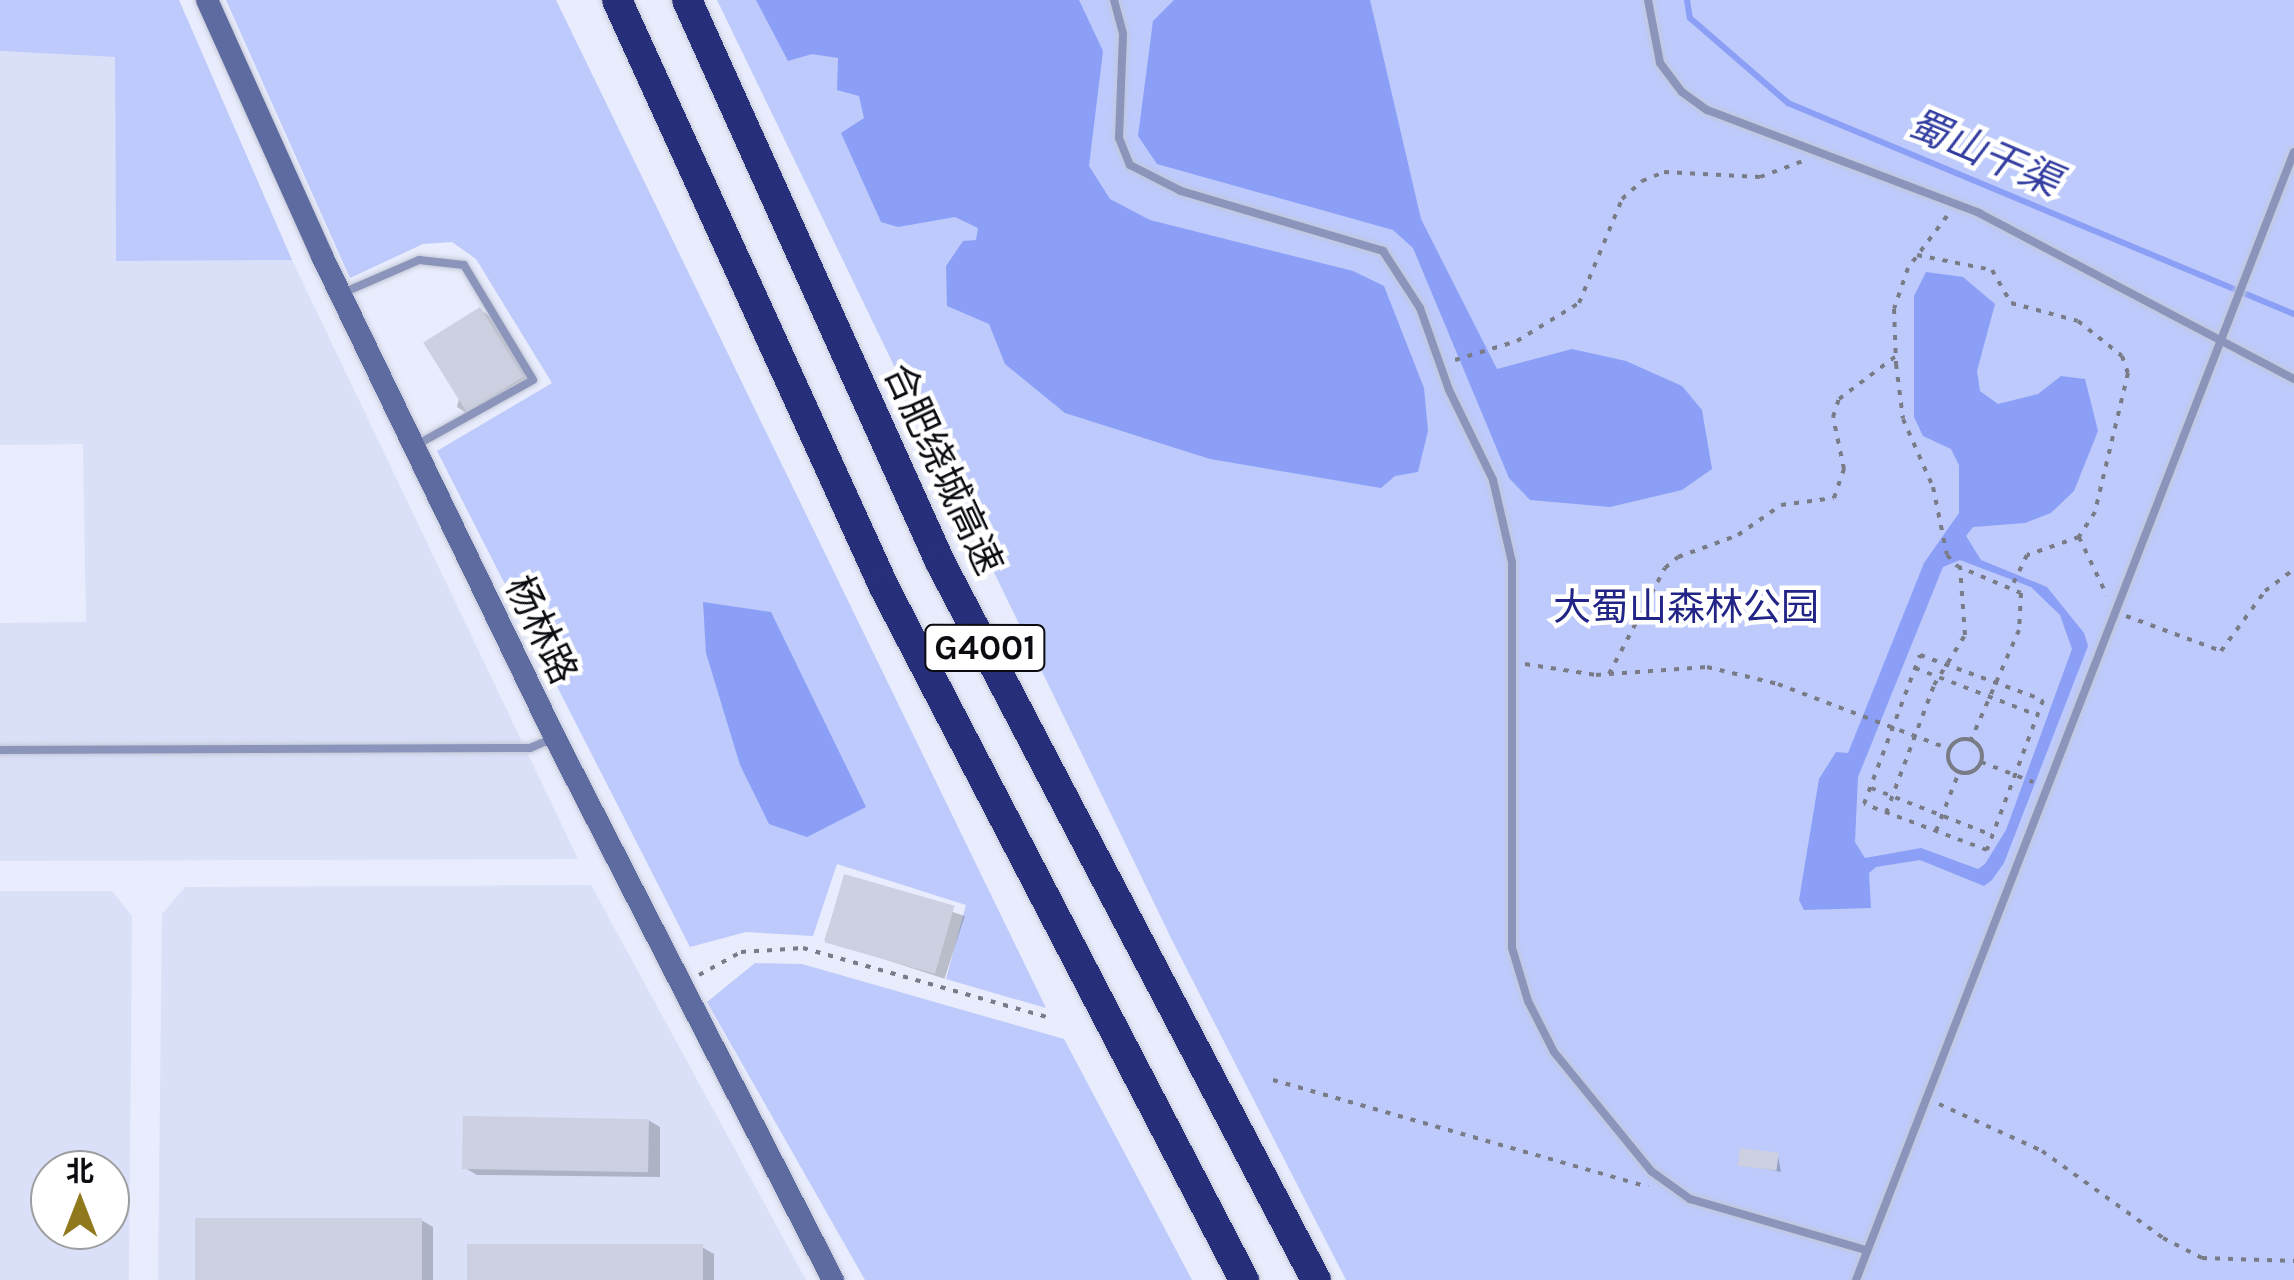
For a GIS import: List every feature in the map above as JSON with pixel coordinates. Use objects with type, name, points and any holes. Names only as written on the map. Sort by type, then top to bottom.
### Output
[{"type":"highway","name":"G4001","points":[[616,0],[884,587],[1244,1280]]},
{"type":"highway","name":"合肥绕城高速","points":[[687,0],[940,562],[1316,1280]]},
{"type":"street","name":"杨林路","points":[[207,0],[340,294],[555,738],[677,986],[833,1280]]},
{"type":"lane","points":[[1114,0],[1122,34],[1119,138],[1130,166],[1180,190],[1383,252],[1420,308],[1496,496],[1512,562],[1512,948],[1528,1001],[1554,1052],[1651,1171],[1690,1199],[1866,1250]]},
{"type":"lane","points":[[1648,0],[1651,40],[1682,92],[1744,128],[1956,204],[2294,379]]},
{"type":"lane","points":[[1856,1280],[2294,152]]},
{"type":"lane","points":[[340,294],[419,260],[464,264],[533,380],[414,447]]},
{"type":"lane","points":[[0,750],[530,748],[555,738]]},
{"type":"path","points":[[1440,365],[1518,341],[1580,304],[1622,199],[1642,181],[1664,172],[1760,178],[1816,153]]},
{"type":"path","points":[[1886,812],[1938,677],[1968,624],[1958,565],[1938,524],[1933,487],[1902,419],[1894,310],[1918,255],[1956,204]]},
{"type":"path","points":[[1918,255],[1992,270],[2011,303],[2078,321],[2122,356],[2127,395],[2095,512],[2079,537],[2034,550],[2013,585]]},
{"type":"path","points":[[1609,674],[1665,568],[1678,557],[1702,542],[1738,535],[1781,506],[1834,498],[1844,469],[1832,417],[1839,398],[1896,356]]},
{"type":"path","points":[[2079,537],[2115,612],[2220,652],[2265,592],[2294,569]]},
{"type":"path","points":[[1510,660],[1609,674],[1707,667],[1778,684],[1949,749],[1971,740],[2019,630],[2023,607],[2013,585],[1958,565]]},
{"type":"path","points":[[1920,655],[2043,700],[2037,716],[1987,850],[1864,804],[1920,655]]},
{"type":"path","points":[[1915,668],[2037,716]]},
{"type":"path","points":[[1971,740],[1981,749],[1981,762]]},
{"type":"path","points":[[1949,749],[1950,766],[1960,772]]},
{"type":"path","points":[[1936,831],[1960,772],[1981,762],[2022,777]]},
{"type":"path","points":[[1870,788],[1993,835]]},
{"type":"path","points":[[677,986],[742,952],[803,948],[1050,1018]]},
{"type":"path","points":[[1273,1080],[1652,1188]]},
{"type":"path","points":[[1926,1098],[2042,1150],[2163,1238],[2202,1258],[2294,1261]]},
{"type":"shaded area","points":[[0,51],[115,57],[116,261],[292,260],[578,859],[0,861],[0,623],[86,622],[83,444],[0,445]]},
{"type":"shaded area","points":[[591,885],[806,1280],[158,1280],[162,914],[185,887]]},
{"type":"shaded area","points":[[0,891],[112,891],[132,916],[130,1159],[130,1150],[30,1150],[30,1250],[129,1250],[129,1280],[0,1280]]},
{"type":"green space","points":[[0,0],[179,0],[292,260],[116,261],[115,57],[0,51]]},
{"type":"green space","points":[[226,0],[556,0],[1046,1008],[946,979],[966,905],[837,864],[813,936],[746,932],[690,947],[437,451],[552,383],[476,259],[452,242],[423,244],[350,278]]},
{"type":"green space","name":"大蜀山森林公园","points":[[717,0],[2294,0],[2294,1280],[1346,1280],[1172,940]]},
{"type":"green space","points":[[755,963],[802,964],[1064,1039],[1192,1280],[865,1280],[707,1002]]},
{"type":"water","points":[[756,0],[1079,0],[1103,51],[1089,166],[1110,199],[1150,220],[1353,271],[1384,286],[1424,388],[1428,431],[1418,472],[1395,476],[1381,488],[1210,459],[1065,413],[1005,364],[989,324],[947,306],[946,266],[963,241],[976,240],[978,228],[955,217],[898,227],[881,222],[841,133],[864,118],[859,96],[837,90],[838,58],[812,54],[788,61]]},
{"type":"water","points":[[1174,0],[1370,0],[1421,219],[1497,369],[1572,349],[1626,361],[1682,386],[1702,410],[1712,469],[1682,490],[1610,507],[1530,500],[1509,478],[1413,248],[1393,230],[1157,164],[1138,136],[1153,21]]},
{"type":"water","points":[[1926,272],[1963,277],[1995,304],[1977,371],[1980,391],[1998,404],[2038,394],[2061,376],[2085,379],[2098,431],[2074,491],[2051,513],[2025,523],[1973,527],[1966,536],[1981,560],[2047,587],[2084,633],[2088,646],[2004,863],[1992,880],[1984,886],[1920,860],[1876,867],[1869,873],[1871,908],[1804,910],[1799,900],[1819,779],[1836,752],[1848,753],[1924,563],[1959,513],[1959,465],[1951,449],[1923,436],[1914,417],[1914,296]],"holes":[[[1960,560],[2031,587],[2060,615],[2072,649],[2006,830],[1978,869],[1921,848],[1865,858],[1855,842],[1858,777],[1943,567]]]},
{"type":"water","points":[[703,602],[771,612],[866,807],[807,837],[769,824],[740,765],[706,653]]},
{"type":"building","points":[[480,307],[523,377],[467,412],[423,343]]},
{"type":"building","points":[[844,874],[955,906],[935,974],[824,942]]},
{"type":"building","points":[[463,1116],[649,1119],[648,1172],[462,1169]]},
{"type":"building","points":[[1740,1148],[1779,1153],[1777,1171],[1738,1166]]},
{"type":"building","points":[[195,1218],[422,1218],[422,1280],[195,1280]]},
{"type":"building","points":[[467,1244],[703,1244],[703,1280],[467,1280]]},
{"type":"waterway","name":"蜀山干渠","points":[[1687,0],[1690,18],[1788,103],[2294,314]]}]
